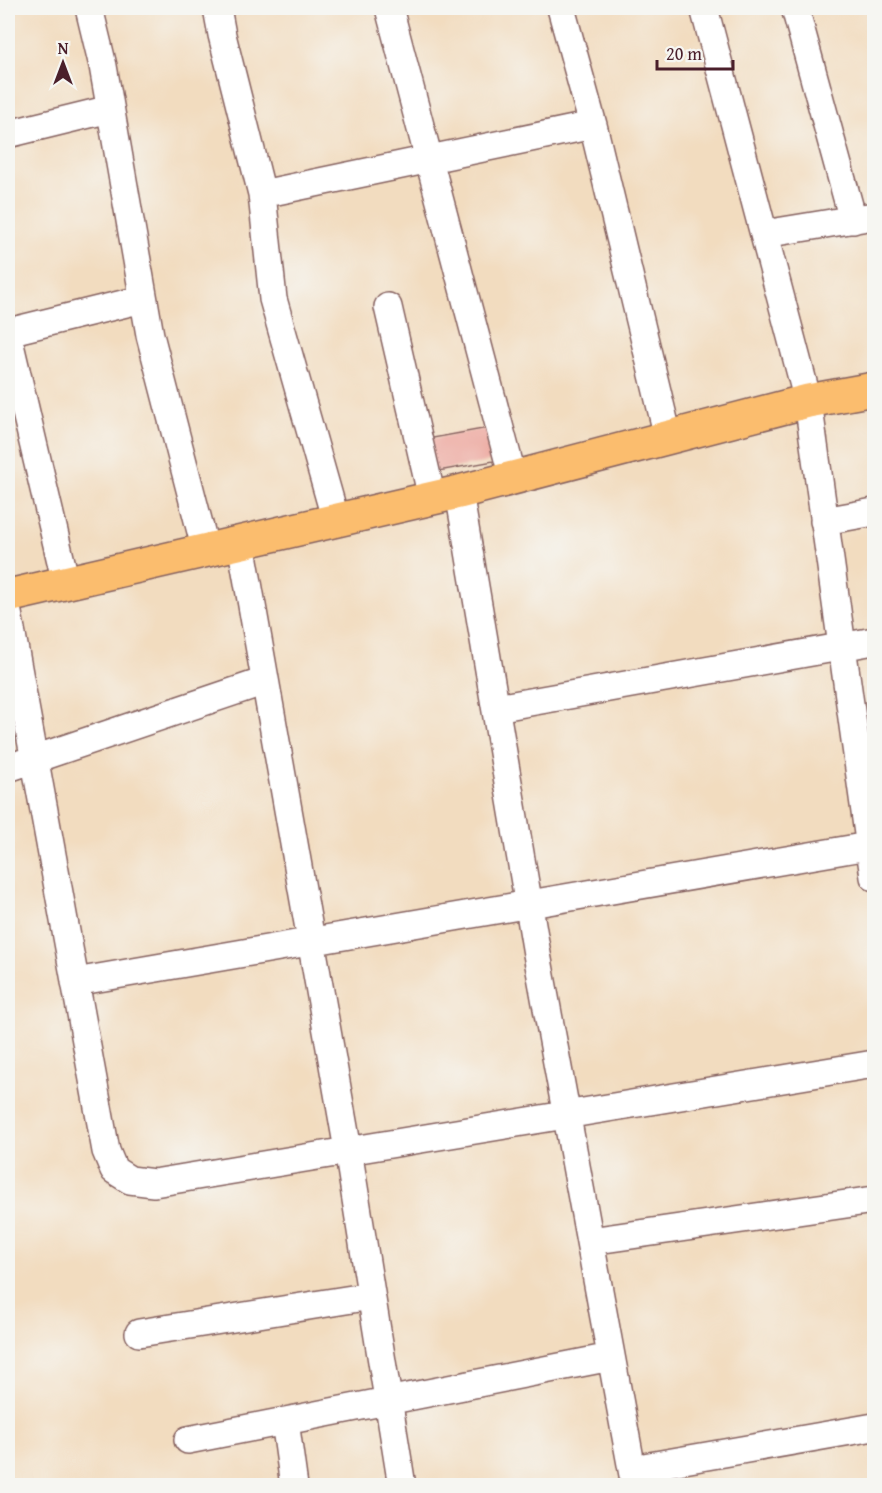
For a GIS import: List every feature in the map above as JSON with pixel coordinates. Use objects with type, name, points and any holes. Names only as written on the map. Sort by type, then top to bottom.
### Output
[{"type":"main road","points":[[8,596],[446,495],[808,401],[874,389]]},
{"type":"street","points":[[88,8],[103,66],[150,335],[206,550]]},
{"type":"street","points":[[217,8],[262,194],[273,299],[336,521]]},
{"type":"street","points":[[389,8],[513,478]]},
{"type":"street","points":[[561,8],[593,125],[668,437]]},
{"type":"street","points":[[704,8],[808,401],[841,646],[872,846],[874,877]]},
{"type":"street","points":[[764,234],[864,218],[795,8]]},
{"type":"street","points":[[8,134],[110,109]]},
{"type":"street","points":[[262,194],[593,125]]},
{"type":"street","points":[[8,332],[143,299]]},
{"type":"street","points":[[388,307],[446,495],[495,708],[566,1115],[633,1477],[874,1427]]},
{"type":"street","points":[[8,336],[66,582]]},
{"type":"street","points":[[824,521],[874,512]]},
{"type":"street","points":[[241,543],[348,1150],[402,1485]]},
{"type":"street","points":[[8,613],[106,1151],[114,1170],[130,1180],[154,1183],[874,1064]]},
{"type":"street","points":[[495,708],[874,640]]},
{"type":"street","points":[[8,768],[265,681]]},
{"type":"street","points":[[75,982],[872,846]]},
{"type":"street","points":[[590,1241],[874,1200]]},
{"type":"street","points":[[139,1333],[371,1296]]},
{"type":"street","points":[[188,1440],[611,1357]]},
{"type":"street","points":[[285,1421],[294,1485]]},
{"type":"building","points":[[488,428],[494,461],[433,472],[427,439]]}]
